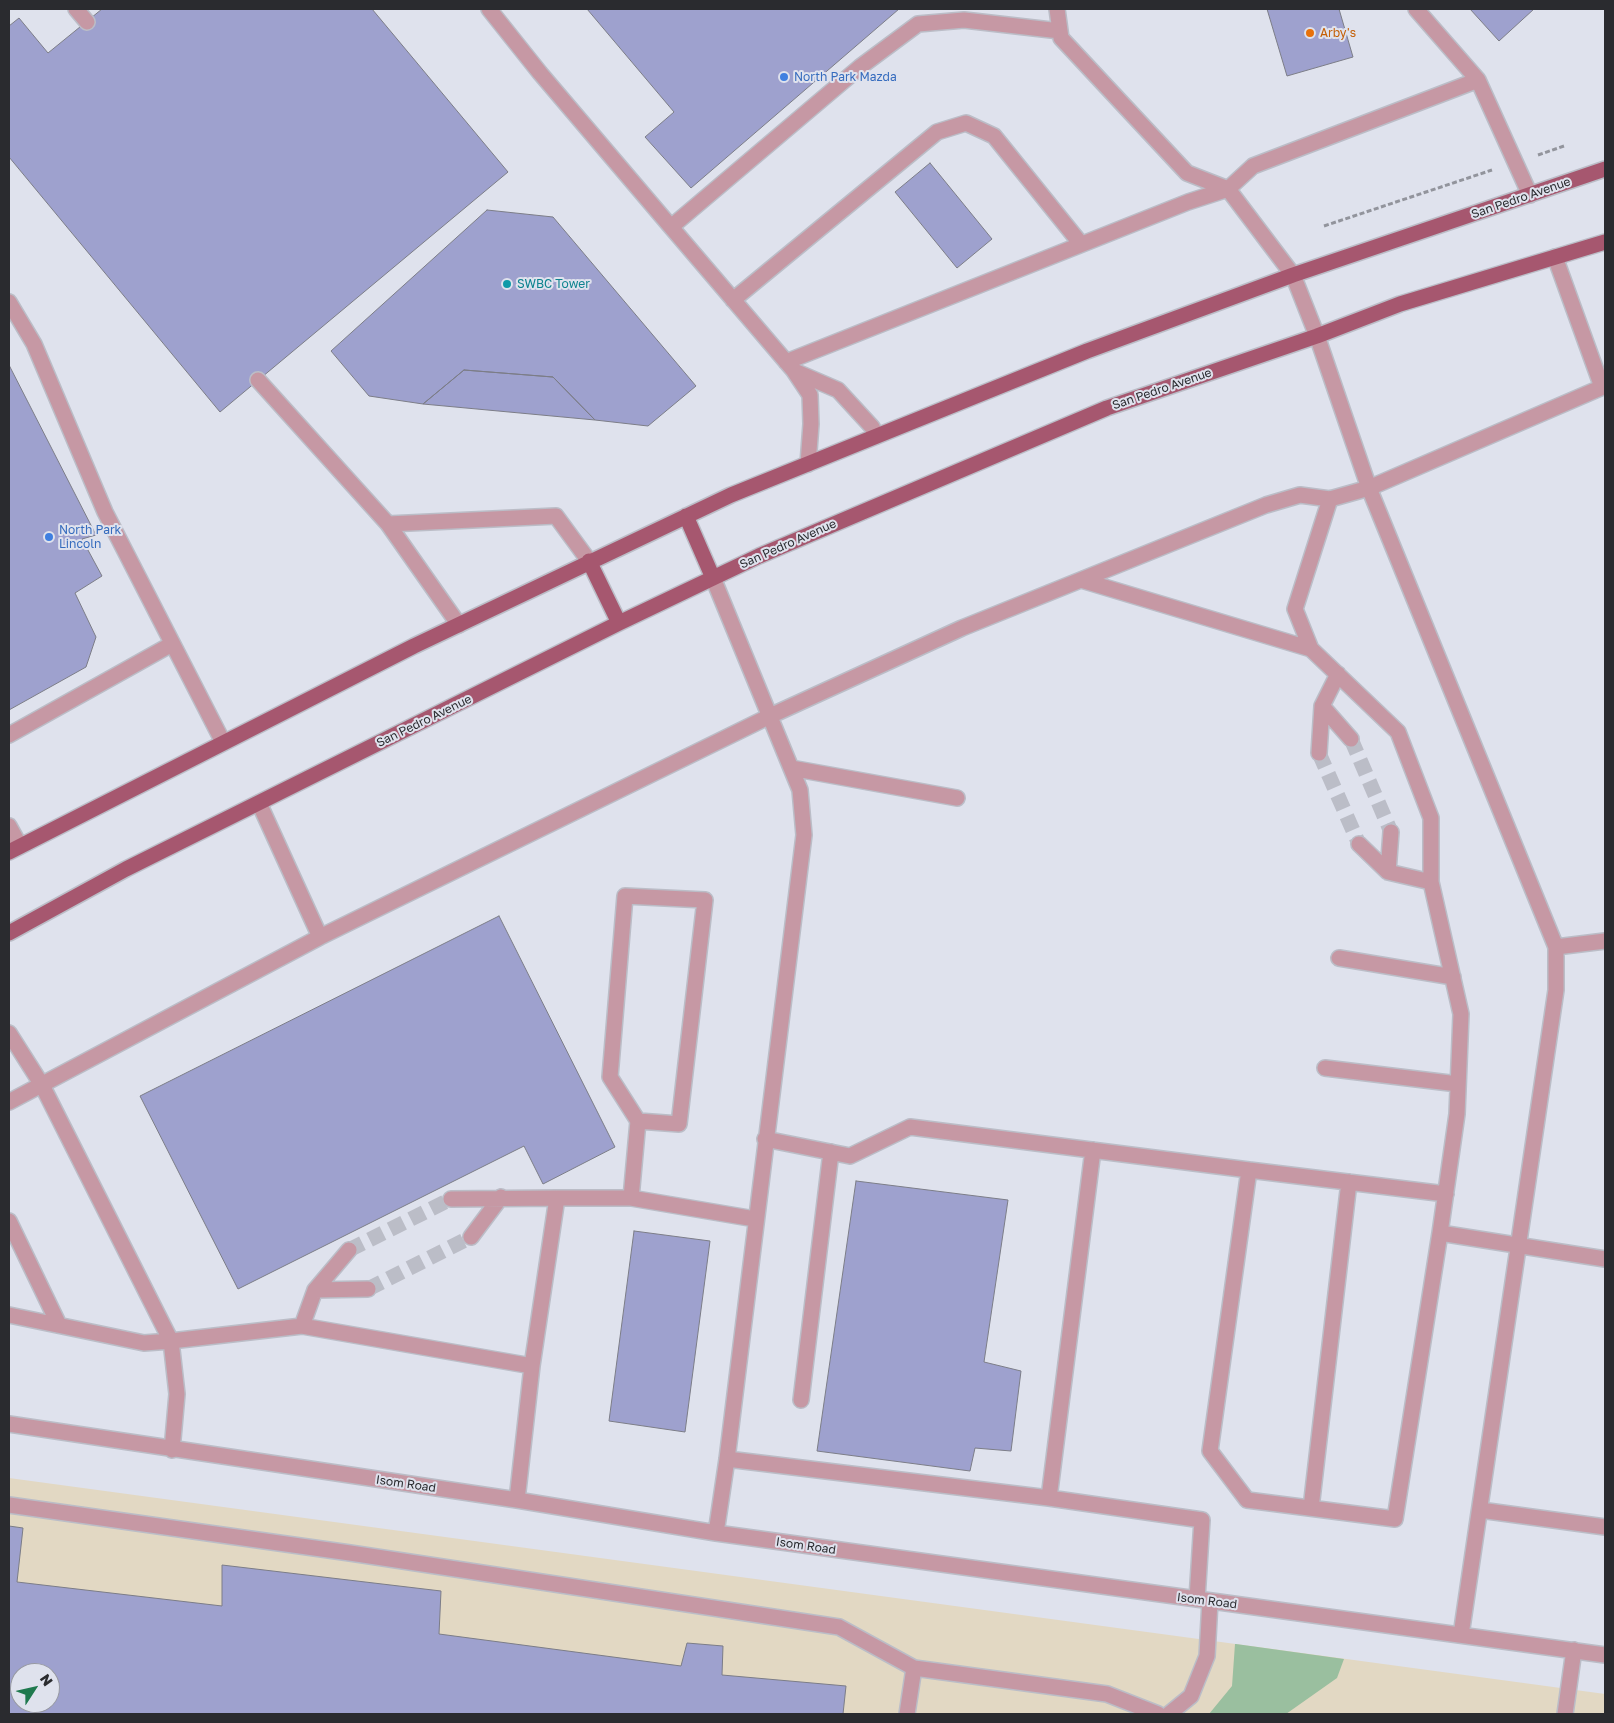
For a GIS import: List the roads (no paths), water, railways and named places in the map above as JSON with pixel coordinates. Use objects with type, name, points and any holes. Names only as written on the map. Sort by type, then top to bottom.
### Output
[{"type":"main road","name":"San Pedro Avenue","points":[[15,849],[223,742],[459,625],[686,516],[876,436],[1087,352],[1293,274],[1605,169]]},
{"type":"main road","name":"San Pedro Avenue","points":[[9,933],[126,869],[713,578],[1107,408],[1317,336],[1400,304],[1605,242]]},
{"type":"main road","points":[[686,516],[713,578]]},
{"type":"main road","points":[[589,562],[619,623]]},
{"type":"street","points":[[76,9],[87,22]]},
{"type":"street","points":[[489,9],[540,73],[790,366],[810,395],[811,424],[808,464]]},
{"type":"street","points":[[1057,9],[1061,38],[1187,174],[1228,189],[1293,274],[1317,336],[1369,488],[1556,947],[1556,990],[1461,1635]]},
{"type":"street","points":[[1416,9],[1478,80],[1530,195]]},
{"type":"street","points":[[671,227],[860,67],[918,24],[964,20],[1060,31]]},
{"type":"street","points":[[790,366],[1081,244],[1188,202],[1228,189],[1253,166],[1478,80]]},
{"type":"street","points":[[733,300],[937,132],[966,123],[994,136],[1081,244]]},
{"type":"street","points":[[9,1102],[320,937],[770,716],[962,628],[1266,505],[1300,495],[1330,500],[1369,488],[1604,386],[1555,257]]},
{"type":"street","points":[[9,302],[34,344],[105,512],[223,742]]},
{"type":"street","points":[[790,366],[838,390],[872,427],[876,436]]},
{"type":"street","points":[[258,380],[388,524],[459,625]]},
{"type":"street","points":[[1249,1170],[1210,1451],[1248,1500],[1395,1519],[1457,1114],[1461,1014],[1431,882],[1431,818],[1398,732],[1311,649],[1295,609],[1330,500]]},
{"type":"street","points":[[388,524],[556,516],[589,562]]},
{"type":"street","points":[[713,578],[800,790],[804,836],[765,1138],[727,1459],[716,1533]]},
{"type":"street","points":[[1081,580],[1311,649]]},
{"type":"street","points":[[9,735],[172,644]]},
{"type":"street","points":[[1319,753],[1322,706],[1338,674]]},
{"type":"street","points":[[1322,706],[1351,739]]},
{"type":"street","points":[[791,768],[957,798]]},
{"type":"street","points":[[259,804],[320,937]]},
{"type":"street","points":[[9,826],[15,849]]},
{"type":"street","points":[[1388,872],[1391,832]]},
{"type":"street","points":[[1359,844],[1388,872],[1431,882]]},
{"type":"street","points":[[631,1198],[638,1121],[610,1077],[625,896],[705,900],[679,1124],[638,1121]]},
{"type":"street","points":[[1556,947],[1605,941]]},
{"type":"street","points":[[1339,958],[1453,978]]},
{"type":"street","points":[[9,1033],[42,1085],[171,1341],[177,1394],[172,1450]]},
{"type":"street","points":[[1325,1068],[1458,1084]]},
{"type":"street","points":[[765,1138],[850,1156],[910,1126],[1446,1194]]},
{"type":"street","points":[[1049,1498],[1093,1150]]},
{"type":"street","points":[[801,1400],[831,1152]]},
{"type":"street","points":[[1311,1508],[1349,1182]]},
{"type":"street","points":[[451,1199],[501,1197],[631,1198],[755,1219]]},
{"type":"street","points":[[471,1237],[501,1197]]},
{"type":"street","points":[[517,1500],[532,1366],[557,1198]]},
{"type":"street","points":[[9,1221],[59,1325]]},
{"type":"street","points":[[1440,1233],[1518,1247],[1605,1259]]},
{"type":"street","points":[[302,1326],[315,1290],[349,1250]]},
{"type":"street","points":[[315,1290],[368,1290]]},
{"type":"street","points":[[9,1315],[144,1342],[171,1341],[302,1326],[532,1366]]},
{"type":"street","name":"Isom Road","points":[[9,1424],[172,1450],[517,1500],[716,1533],[1605,1654]]},
{"type":"street","points":[[727,1459],[1049,1498],[1202,1520],[1203,1600],[1207,1656],[1191,1696],[1169,1714]]},
{"type":"street","points":[[9,1505],[350,1553],[839,1627],[914,1668],[1107,1694],[1158,1714]]},
{"type":"street","points":[[1480,1510],[1605,1527]]},
{"type":"street","points":[[1565,1714],[1574,1650]]},
{"type":"street","points":[[907,1714],[914,1668]]},
{"type":"tunnel","points":[[1351,739],[1391,832]]},
{"type":"tunnel","points":[[1319,753],[1359,844]]},
{"type":"tunnel","points":[[349,1250],[451,1199]]},
{"type":"tunnel","points":[[368,1289],[471,1237]]},
{"type":"place","name":"Arby's","points":[[1310,33]]},
{"type":"place","name":"North Park Mazda","points":[[784,77]]},
{"type":"place","name":"SWBC Tower","points":[[507,284]]},
{"type":"place","name":"North Park Lincoln","points":[[49,537]]}]
